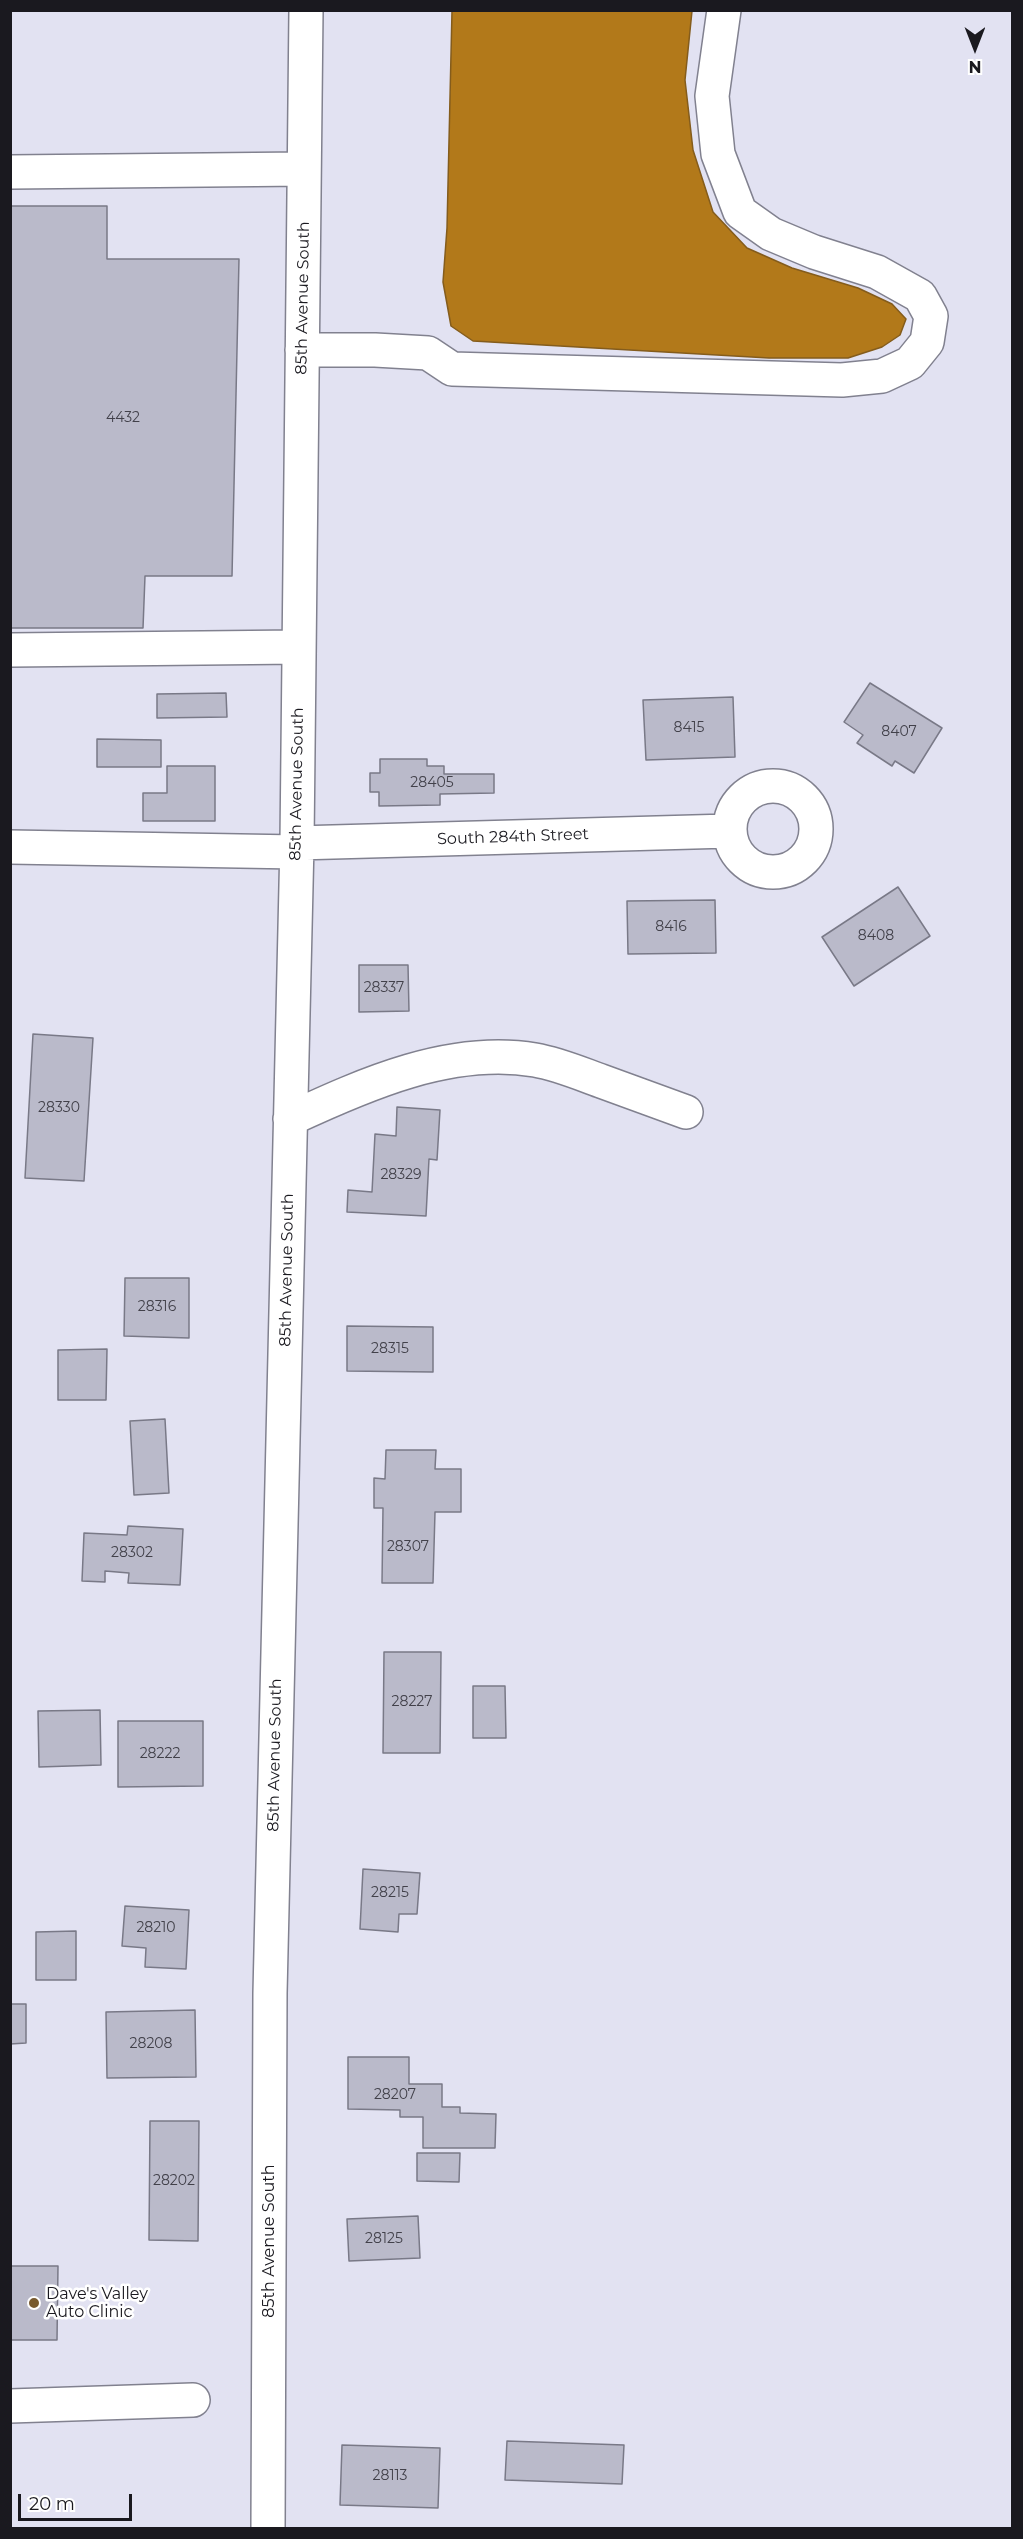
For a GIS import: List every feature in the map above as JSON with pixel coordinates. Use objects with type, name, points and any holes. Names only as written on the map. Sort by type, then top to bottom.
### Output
[{"type":"street","name":"85th Avenue South","points":[[268,2529],[270,1993],[297,848],[306,10]]},
{"type":"street","points":[[302,350],[428,353],[452,369],[842,380],[882,376],[910,363],[927,342],[931,316],[920,296],[877,273],[814,252],[771,234],[740,212],[718,154],[712,96],[724,10]]},
{"type":"street","points":[[10,172],[304,169]]},
{"type":"street","points":[[10,650],[299,647]]},
{"type":"street","name":"South 284th Street","points":[[10,847],[297,848],[729,831]]},
{"type":"street","points":[[290,1119],[361,1088],[427,1066],[478,1058],[534,1060],[563,1067],[686,1112]]},
{"type":"street","points":[[10,2406],[193,2400]]},
{"type":"shaded area","points":[[452,11],[692,11],[685,80],[693,150],[713,212],[747,248],[792,268],[858,288],[892,304],[906,319],[900,335],[882,347],[848,358],[769,358],[473,341],[451,326],[443,282],[447,228]]},
{"type":"building","points":[[10,206],[107,206],[107,259],[239,259],[232,576],[145,576],[143,628],[10,628]]},
{"type":"building","points":[[870,683],[942,728],[914,773],[895,761],[892,766],[857,743],[863,735],[844,722]]},
{"type":"building","points":[[226,693],[227,717],[157,718],[157,694]]},
{"type":"building","points":[[733,697],[735,757],[646,760],[643,700]]},
{"type":"building","points":[[97,739],[161,740],[161,767],[97,767]]},
{"type":"building","points":[[380,759],[427,759],[427,766],[444,766],[444,774],[494,774],[494,793],[440,794],[440,805],[379,806],[379,792],[370,792],[370,773],[380,773]]},
{"type":"building","points":[[167,766],[215,766],[215,821],[143,821],[143,793],[167,793]]},
{"type":"building","points":[[898,887],[930,936],[854,986],[822,937]]},
{"type":"building","points":[[715,900],[716,953],[628,954],[627,901]]},
{"type":"building","points":[[359,965],[408,965],[409,1011],[359,1012]]},
{"type":"building","points":[[33,1034],[93,1038],[84,1181],[25,1178]]},
{"type":"building","points":[[397,1107],[440,1110],[437,1160],[429,1159],[426,1216],[347,1212],[348,1190],[372,1192],[375,1134],[396,1136]]},
{"type":"building","points":[[125,1278],[189,1278],[189,1338],[124,1336]]},
{"type":"building","points":[[347,1326],[433,1327],[433,1372],[347,1371]]},
{"type":"building","points":[[107,1349],[106,1400],[58,1400],[58,1350]]},
{"type":"building","points":[[165,1419],[169,1493],[134,1495],[130,1421]]},
{"type":"building","points":[[386,1450],[436,1450],[435,1469],[461,1469],[461,1512],[435,1512],[433,1583],[382,1583],[383,1508],[374,1508],[374,1478],[385,1479]]},
{"type":"building","points":[[128,1526],[183,1529],[180,1585],[128,1583],[129,1573],[105,1571],[105,1582],[82,1581],[84,1533],[127,1535]]},
{"type":"building","points":[[384,1652],[441,1652],[440,1753],[383,1753]]},
{"type":"building","points":[[473,1686],[505,1686],[506,1738],[473,1738]]},
{"type":"building","points":[[100,1710],[101,1765],[39,1767],[38,1711]]},
{"type":"building","points":[[118,1721],[203,1721],[203,1786],[118,1787]]},
{"type":"building","points":[[363,1869],[420,1873],[417,1914],[399,1914],[398,1932],[360,1929]]},
{"type":"building","points":[[125,1906],[189,1910],[186,1969],[145,1967],[146,1948],[122,1946]]},
{"type":"building","points":[[76,1931],[76,1980],[36,1980],[36,1932]]},
{"type":"building","points":[[10,2004],[26,2004],[26,2043],[10,2044]]},
{"type":"building","points":[[195,2010],[196,2077],[107,2078],[106,2012]]},
{"type":"building","points":[[348,2057],[409,2057],[409,2084],[442,2084],[442,2107],[460,2107],[460,2113],[496,2114],[495,2148],[423,2148],[423,2117],[400,2117],[400,2110],[348,2109]]},
{"type":"building","points":[[150,2121],[199,2121],[198,2241],[149,2240]]},
{"type":"building","points":[[417,2153],[460,2153],[459,2182],[417,2181]]},
{"type":"building","points":[[418,2216],[420,2258],[349,2261],[347,2219]]},
{"type":"building","name":"Dave's Valley Auto Clinic","points":[[10,2266],[58,2266],[57,2340],[10,2340]]},
{"type":"building","points":[[507,2441],[624,2445],[622,2484],[505,2480]]},
{"type":"building","points":[[342,2445],[440,2448],[438,2508],[340,2505]]},
{"type":"place","name":"Dave's Valley Auto Clinic","points":[[34,2303]]}]
